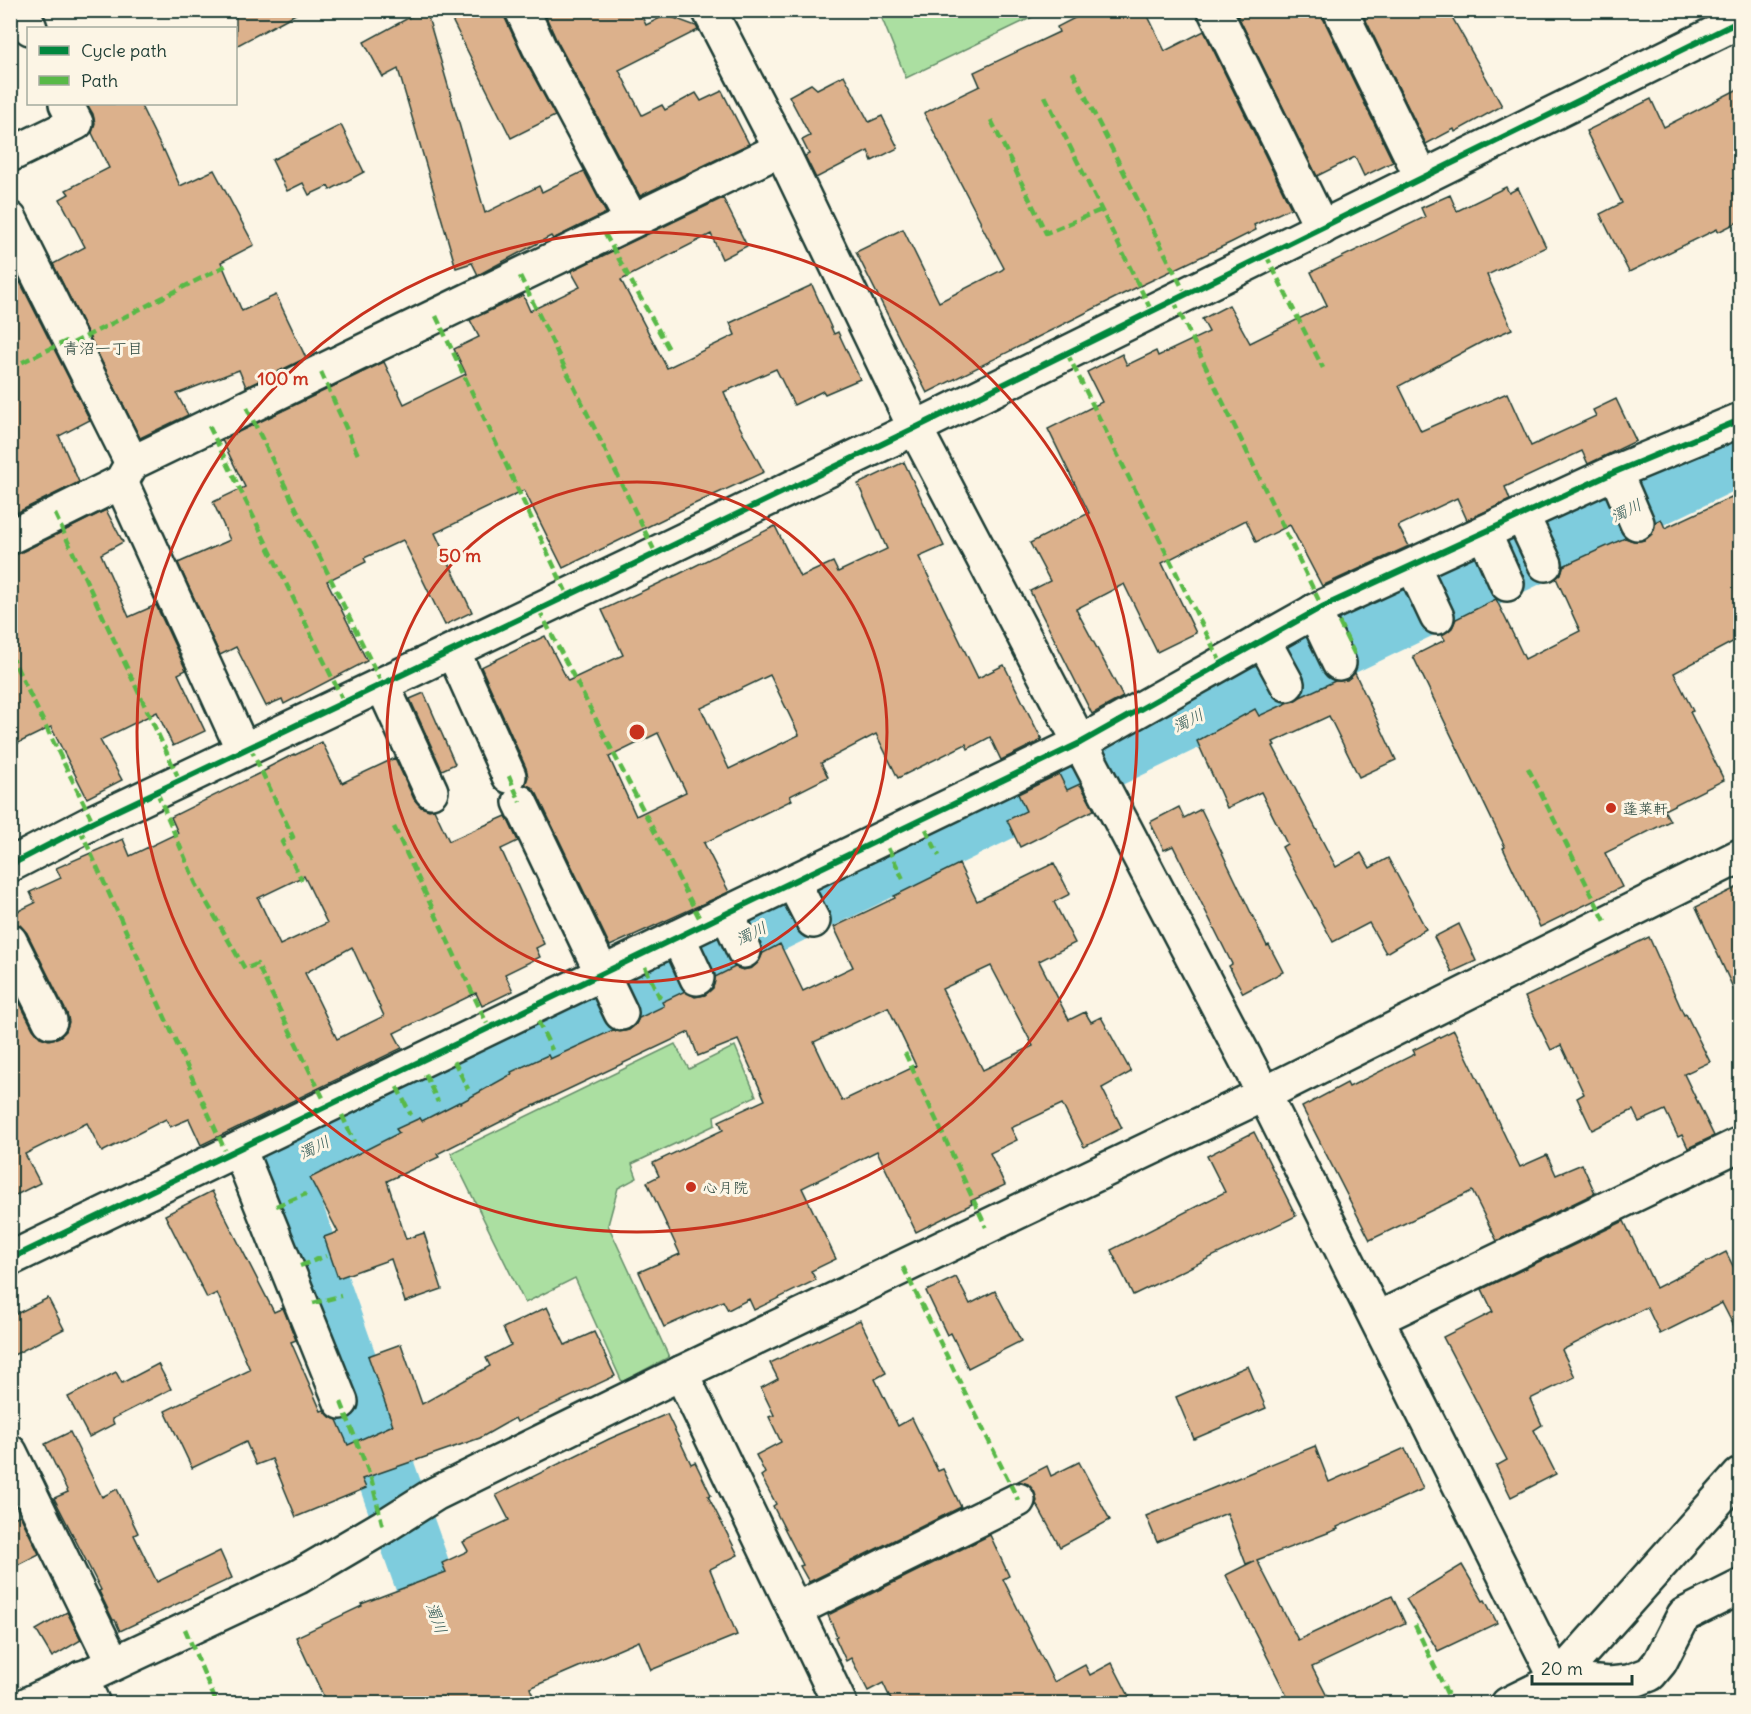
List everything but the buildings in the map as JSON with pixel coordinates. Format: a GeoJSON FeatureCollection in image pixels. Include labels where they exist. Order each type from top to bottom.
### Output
{"type":"FeatureCollection","features":[{"type":"Feature","properties":{"kind":"street"},"geometry":{"type":"LineString","coordinates":[[22,10],[30,27]]}},
{"type":"Feature","properties":{"kind":"street"},"geometry":{"type":"LineString","coordinates":[[522,10],[539,47],[632,221]]}},
{"type":"Feature","properties":{"kind":"street"},"geometry":{"type":"LineString","coordinates":[[709,10],[781,149],[915,428],[1264,1094],[1563,1692]]}},
{"type":"Feature","properties":{"kind":"street"},"geometry":{"type":"LineString","coordinates":[[1340,10],[1422,178]]}},
{"type":"Feature","properties":{"kind":"street"},"geometry":{"type":"LineString","coordinates":[[1215,11],[1322,228]]}},
{"type":"Feature","properties":{"kind":"street"},"geometry":{"type":"LineString","coordinates":[[10,865],[87,825],[915,428],[1740,21]]}},
{"type":"Feature","properties":{"kind":"street"},"geometry":{"type":"LineString","coordinates":[[10,154],[76,123],[67,105]]}},
{"type":"Feature","properties":{"kind":"street"},"geometry":{"type":"LineString","coordinates":[[10,537],[127,472],[781,149]]}},
{"type":"Feature","properties":{"kind":"street"},"geometry":{"type":"LineString","coordinates":[[10,219],[127,472],[243,750]]}},
{"type":"Feature","properties":{"kind":"street"},"geometry":{"type":"LineString","coordinates":[[10,1259],[239,1149],[339,1108],[535,1014],[610,991],[643,961],[681,943],[735,930],[795,887],[924,825],[1326,617],[1738,426]]}},
{"type":"Feature","properties":{"kind":"street"},"geometry":{"type":"LineString","coordinates":[[1619,482],[1637,522]]}},
{"type":"Feature","properties":{"kind":"street"},"geometry":{"type":"LineString","coordinates":[[1526,523],[1545,564]]}},
{"type":"Feature","properties":{"kind":"street"},"geometry":{"type":"LineString","coordinates":[[1488,542],[1507,584]]}},
{"type":"Feature","properties":{"kind":"street"},"geometry":{"type":"LineString","coordinates":[[1417,575],[1437,617]]}},
{"type":"Feature","properties":{"kind":"street"},"geometry":{"type":"LineString","coordinates":[[1326,617],[1339,663]]}},
{"type":"Feature","properties":{"kind":"street"},"geometry":{"type":"LineString","coordinates":[[1267,648],[1287,684]]}},
{"type":"Feature","properties":{"kind":"street"},"geometry":{"type":"LineString","coordinates":[[453,651],[610,991]]}},
{"type":"Feature","properties":{"kind":"street"},"geometry":{"type":"LineString","coordinates":[[382,684],[431,791]]}},
{"type":"Feature","properties":{"kind":"street"},"geometry":{"type":"LineString","coordinates":[[28,1704],[87,1690],[113,1663],[298,1577],[435,1494],[681,1373],[1264,1094],[1740,856]]}},
{"type":"Feature","properties":{"kind":"street"},"geometry":{"type":"LineString","coordinates":[[795,887],[813,921]]}},
{"type":"Feature","properties":{"kind":"street"},"geometry":{"type":"LineString","coordinates":[[10,941],[50,1021]]}},
{"type":"Feature","properties":{"kind":"street"},"geometry":{"type":"LineString","coordinates":[[681,943],[696,978]]}},
{"type":"Feature","properties":{"kind":"street"},"geometry":{"type":"LineString","coordinates":[[1377,1319],[1740,1144]]}},
{"type":"Feature","properties":{"kind":"street"},"geometry":{"type":"LineString","coordinates":[[239,1149],[270,1208],[308,1305],[341,1402]]}},
{"type":"Feature","properties":{"kind":"street"},"geometry":{"type":"LineString","coordinates":[[681,1373],[840,1704]]}},
{"type":"Feature","properties":{"kind":"street"},"geometry":{"type":"LineString","coordinates":[[10,1452],[113,1663]]}},
{"type":"Feature","properties":{"kind":"street"},"geometry":{"type":"LineString","coordinates":[[1563,1692],[1740,1474]]}},
{"type":"Feature","properties":{"kind":"street"},"geometry":{"type":"LineString","coordinates":[[795,1610],[1018,1500]]}},
{"type":"Feature","properties":{"kind":"street"},"geometry":{"type":"LineString","coordinates":[[1508,1704],[1563,1692],[1629,1682],[1650,1674],[1660,1662],[1684,1616],[1740,1587]]}},
{"type":"Feature","properties":{"kind":"green space"},"geometry":{"type":"Polygon","coordinates":[[[879,11],[1045,11],[906,78],[879,11]]]}},
{"type":"Feature","properties":{"kind":"green space"},"geometry":{"type":"Polygon","coordinates":[[[675,1044],[689,1069],[735,1046],[756,1096],[714,1116],[715,1125],[632,1164],[637,1178],[618,1188],[608,1225],[669,1357],[622,1382],[575,1278],[525,1303],[451,1153],[675,1044]]]}},
{"type":"Feature","properties":{"kind":"waterway","name":"濁川"},"geometry":{"type":"LineString","coordinates":[[452,1659],[277,1165],[1092,766],[1740,455]]}},
{"type":"Feature","properties":{"kind":"marked path"},"geometry":{"type":"LineString","coordinates":[[1073,72],[1186,295]]}},
{"type":"Feature","properties":{"kind":"marked path"},"geometry":{"type":"LineString","coordinates":[[1045,96],[1152,312]]}},
{"type":"Feature","properties":{"kind":"marked path"},"geometry":{"type":"LineString","coordinates":[[991,120],[1046,233],[1101,210]]}},
{"type":"Feature","properties":{"kind":"marked path"},"geometry":{"type":"LineString","coordinates":[[605,234],[670,351]]}},
{"type":"Feature","properties":{"kind":"marked path"},"geometry":{"type":"LineString","coordinates":[[1266,255],[1323,368]]}},
{"type":"Feature","properties":{"kind":"marked path"},"geometry":{"type":"LineString","coordinates":[[73,343],[227,265]]}},
{"type":"Feature","properties":{"kind":"marked path"},"geometry":{"type":"LineString","coordinates":[[520,276],[656,554]]}},
{"type":"Feature","properties":{"kind":"marked path"},"geometry":{"type":"LineString","coordinates":[[1174,301],[1322,607]]}},
{"type":"Feature","properties":{"kind":"marked path"},"geometry":{"type":"LineString","coordinates":[[436,316],[568,596]]}},
{"type":"Feature","properties":{"kind":"marked path"},"geometry":{"type":"LineString","coordinates":[[10,368],[71,339]]}},
{"type":"Feature","properties":{"kind":"marked path"},"geometry":{"type":"LineString","coordinates":[[1067,353],[1221,663]]}},
{"type":"Feature","properties":{"kind":"marked path"},"geometry":{"type":"LineString","coordinates":[[321,372],[359,457]]}},
{"type":"Feature","properties":{"kind":"marked path"},"geometry":{"type":"LineString","coordinates":[[247,408],[382,684]]}},
{"type":"Feature","properties":{"kind":"marked path"},"geometry":{"type":"LineString","coordinates":[[209,426],[344,702]]}},
{"type":"Feature","properties":{"kind":"marked path"},"geometry":{"type":"LineString","coordinates":[[55,514],[180,781]]}},
{"type":"Feature","properties":{"kind":"marked path"},"geometry":{"type":"LineString","coordinates":[[539,610],[703,925]]}},
{"type":"Feature","properties":{"kind":"marked path"},"geometry":{"type":"LineString","coordinates":[[1339,622],[1355,655]]}},
{"type":"Feature","properties":{"kind":"marked path"},"geometry":{"type":"LineString","coordinates":[[10,654],[93,822]]}},
{"type":"Feature","properties":{"kind":"marked path"},"geometry":{"type":"LineString","coordinates":[[250,747],[293,837],[282,842],[302,880]]}},
{"type":"Feature","properties":{"kind":"marked path"},"geometry":{"type":"LineString","coordinates":[[1528,768],[1606,923]]}},
{"type":"Feature","properties":{"kind":"marked path"},"geometry":{"type":"LineString","coordinates":[[509,776],[520,802]]}},
{"type":"Feature","properties":{"kind":"marked path"},"geometry":{"type":"LineString","coordinates":[[157,792],[196,884],[245,969],[257,964],[327,1106]]}},
{"type":"Feature","properties":{"kind":"marked path"},"geometry":{"type":"LineString","coordinates":[[394,827],[489,1028]]}},
{"type":"Feature","properties":{"kind":"marked path"},"geometry":{"type":"LineString","coordinates":[[80,829],[227,1155]]}},
{"type":"Feature","properties":{"kind":"marked path"},"geometry":{"type":"LineString","coordinates":[[926,829],[939,856]]}},
{"type":"Feature","properties":{"kind":"marked path"},"geometry":{"type":"LineString","coordinates":[[888,848],[903,879]]}},
{"type":"Feature","properties":{"kind":"marked path"},"geometry":{"type":"LineString","coordinates":[[645,967],[660,998]]}},
{"type":"Feature","properties":{"kind":"marked path"},"geometry":{"type":"LineString","coordinates":[[538,1021],[552,1050]]}},
{"type":"Feature","properties":{"kind":"marked path"},"geometry":{"type":"LineString","coordinates":[[905,1053],[986,1227]]}},
{"type":"Feature","properties":{"kind":"marked path"},"geometry":{"type":"LineString","coordinates":[[454,1061],[468,1089]]}},
{"type":"Feature","properties":{"kind":"marked path"},"geometry":{"type":"LineString","coordinates":[[425,1074],[438,1102]]}},
{"type":"Feature","properties":{"kind":"marked path"},"geometry":{"type":"LineString","coordinates":[[397,1087],[411,1115]]}},
{"type":"Feature","properties":{"kind":"marked path"},"geometry":{"type":"LineString","coordinates":[[342,1115],[354,1142]]}},
{"type":"Feature","properties":{"kind":"marked path"},"geometry":{"type":"LineString","coordinates":[[276,1206],[306,1194]]}},
{"type":"Feature","properties":{"kind":"marked path"},"geometry":{"type":"LineString","coordinates":[[300,1266],[326,1256]]}},
{"type":"Feature","properties":{"kind":"marked path"},"geometry":{"type":"LineString","coordinates":[[903,1267],[1018,1500]]}},
{"type":"Feature","properties":{"kind":"marked path"},"geometry":{"type":"LineString","coordinates":[[313,1303],[341,1296]]}},
{"type":"Feature","properties":{"kind":"marked path"},"geometry":{"type":"LineString","coordinates":[[341,1402],[371,1478],[383,1527]]}},
{"type":"Feature","properties":{"kind":"marked path"},"geometry":{"type":"LineString","coordinates":[[1415,1625],[1452,1704]]}},
{"type":"Feature","properties":{"kind":"marked path"},"geometry":{"type":"LineString","coordinates":[[185,1629],[217,1704]]}},
{"type":"Feature","properties":{"kind":"cycle path"},"geometry":{"type":"LineString","coordinates":[[10,865],[93,822],[915,428],[1740,21]]}},
{"type":"Feature","properties":{"kind":"cycle path"},"geometry":{"type":"LineString","coordinates":[[10,1259],[1080,743],[1322,607],[1615,472],[1740,420]]}},
{"type":"Feature","properties":{"kind":"place","name":"蓬莱軒"},"geometry":{"type":"Point","coordinates":[1611,808]}},
{"type":"Feature","properties":{"kind":"place","name":"心月院"},"geometry":{"type":"Point","coordinates":[691,1187]}},
{"type":"Feature","properties":{"kind":"district","name":"青沼一丁目"},"geometry":{"type":"Point","coordinates":[103,348]}}]}
